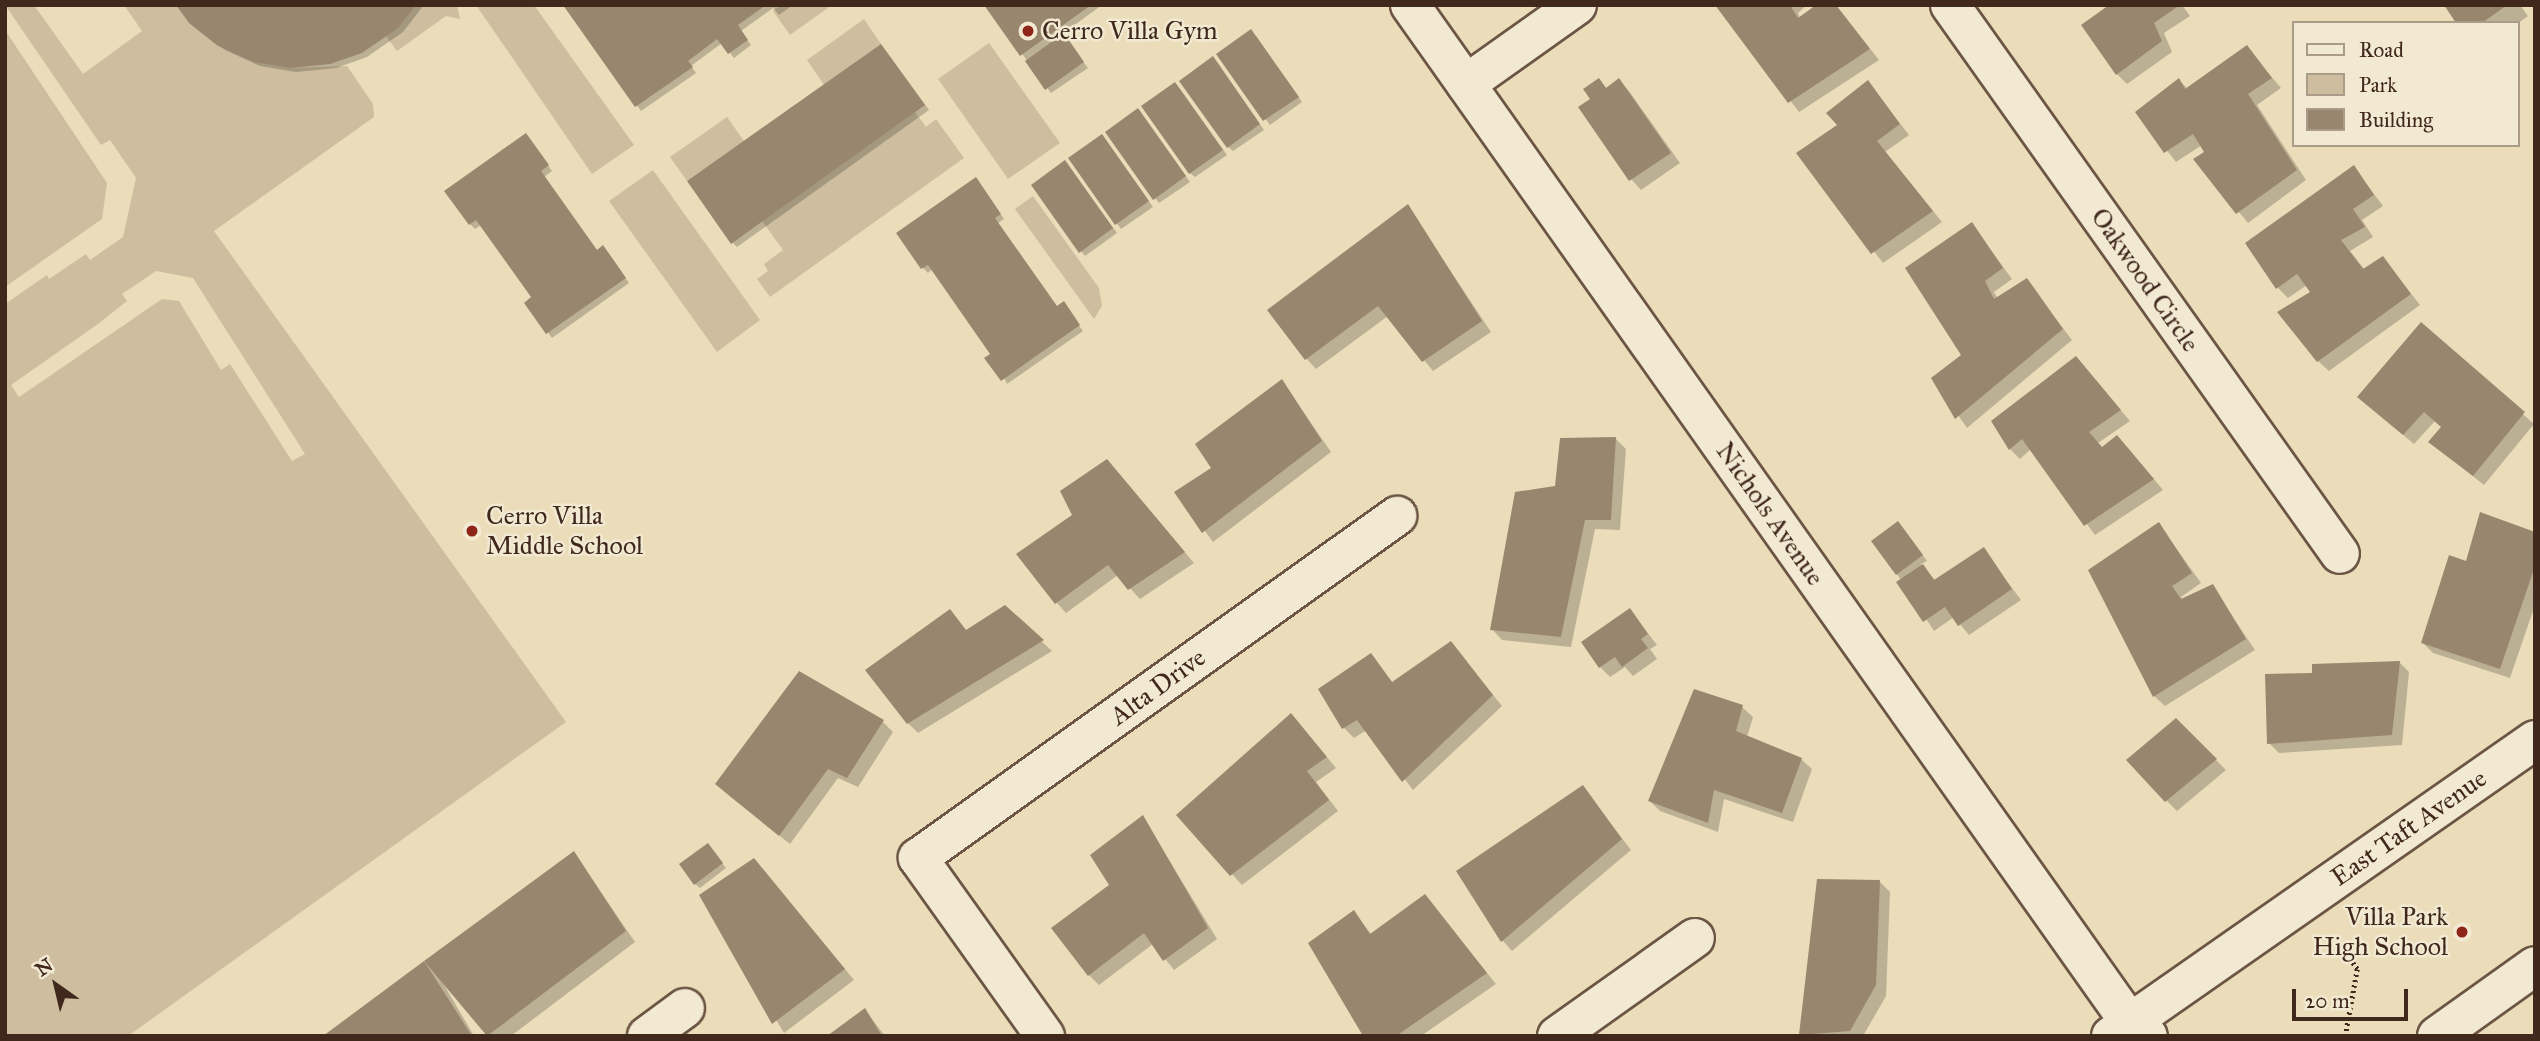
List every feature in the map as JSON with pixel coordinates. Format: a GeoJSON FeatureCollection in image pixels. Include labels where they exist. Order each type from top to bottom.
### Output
{"type":"FeatureCollection","features":[{"type":"Feature","properties":{"kind":"street","name":"Nichols Avenue"},"geometry":{"type":"LineString","coordinates":[[1410,5],[2130,1033]]}},
{"type":"Feature","properties":{"kind":"street"},"geometry":{"type":"LineString","coordinates":[[1466,84],[1577,5]]}},
{"type":"Feature","properties":{"kind":"street","name":"Oakwood Circle"},"geometry":{"type":"LineString","coordinates":[[1950,5],[2340,554]]}},
{"type":"Feature","properties":{"kind":"street","name":"Alta Drive"},"geometry":{"type":"LineString","coordinates":[[1045,1036],[918,858],[1397,516]]}},
{"type":"Feature","properties":{"kind":"street","name":"East Taft Avenue"},"geometry":{"type":"LineString","coordinates":[[2130,1033],[2530,753]]}},
{"type":"Feature","properties":{"kind":"street"},"geometry":{"type":"LineString","coordinates":[[1557,1036],[1695,938]]}},
{"type":"Feature","properties":{"kind":"street"},"geometry":{"type":"LineString","coordinates":[[2437,1036],[2535,966]]}},
{"type":"Feature","properties":{"kind":"street"},"geometry":{"type":"LineString","coordinates":[[647,1036],[685,1009]]}},
{"type":"Feature","properties":{"kind":"path"},"geometry":{"type":"LineString","coordinates":[[2346,953],[2357,969],[2346,1036]]}},
{"type":"Feature","properties":{"kind":"green space"},"geometry":{"type":"Polygon","coordinates":[[[5,5],[34,5],[83,74],[142,31],[124,5],[176,5],[218,46],[253,62],[290,68],[347,66],[373,104],[374,117],[214,231],[566,722],[128,1036],[5,1036],[5,304],[47,275],[49,279],[86,254],[90,260],[123,237],[136,178],[110,140],[101,145],[5,5]],[[156,271],[122,294],[127,301],[98,324],[11,385],[19,397],[162,299],[179,301],[221,370],[230,364],[292,461],[305,454],[193,278],[156,271]]]}},
{"type":"Feature","properties":{"kind":"green space"},"geometry":{"type":"Polygon","coordinates":[[[416,5],[457,5],[460,19],[446,16],[397,51],[386,36],[416,5]]]}},
{"type":"Feature","properties":{"kind":"green space"},"geometry":{"type":"Polygon","coordinates":[[[476,5],[534,5],[634,145],[592,174],[476,5]]]}},
{"type":"Feature","properties":{"kind":"green space"},"geometry":{"type":"Polygon","coordinates":[[[782,5],[832,5],[790,35],[773,11],[782,5]]]}},
{"type":"Feature","properties":{"kind":"green space"},"geometry":{"type":"Polygon","coordinates":[[[864,19],[881,44],[824,85],[807,60],[864,19]]]}},
{"type":"Feature","properties":{"kind":"green space"},"geometry":{"type":"Polygon","coordinates":[[[5,30],[107,183],[102,219],[5,287],[5,30]]]}},
{"type":"Feature","properties":{"kind":"green space"},"geometry":{"type":"Polygon","coordinates":[[[989,43],[1060,143],[1008,179],[938,79],[989,43]]]}},
{"type":"Feature","properties":{"kind":"green space"},"geometry":{"type":"Polygon","coordinates":[[[915,112],[926,127],[936,119],[964,158],[770,297],[757,279],[768,271],[764,264],[783,250],[762,221],[915,112]]]}},
{"type":"Feature","properties":{"kind":"green space"},"geometry":{"type":"Polygon","coordinates":[[[727,117],[744,141],[687,181],[670,157],[727,117]]]}},
{"type":"Feature","properties":{"kind":"green space"},"geometry":{"type":"Polygon","coordinates":[[[653,170],[760,320],[717,352],[609,201],[653,170]]]}},
{"type":"Feature","properties":{"kind":"green space"},"geometry":{"type":"Polygon","coordinates":[[[1033,196],[1099,288],[1102,306],[1094,319],[1015,209],[1033,196]]]}},
{"type":"Feature","properties":{"kind":"building"},"geometry":{"type":"Polygon","coordinates":[[[176,5],[416,5],[398,28],[362,53],[330,64],[290,68],[253,62],[218,46],[189,23],[176,5]]]}},
{"type":"Feature","properties":{"kind":"building"},"geometry":{"type":"Polygon","coordinates":[[[563,5],[766,5],[738,25],[748,40],[728,54],[717,39],[688,61],[693,67],[635,107],[563,5]]]}},
{"type":"Feature","properties":{"kind":"building","name":"Cerro Villa Gym"},"geometry":{"type":"Polygon","coordinates":[[[984,5],[1091,5],[1020,56],[984,5]]]}},
{"type":"Feature","properties":{"kind":"building"},"geometry":{"type":"Polygon","coordinates":[[[1715,5],[1790,5],[1798,18],[1816,5],[1836,5],[1870,49],[1788,103],[1715,5]]]}},
{"type":"Feature","properties":{"kind":"building"},"geometry":{"type":"Polygon","coordinates":[[[2109,5],[2180,5],[2154,23],[2162,41],[2116,75],[2081,25],[2109,5]]]}},
{"type":"Feature","properties":{"kind":"building"},"geometry":{"type":"Polygon","coordinates":[[[2444,5],[2507,5],[2485,21],[2455,21],[2444,5]]]}},
{"type":"Feature","properties":{"kind":"building"},"geometry":{"type":"Polygon","coordinates":[[[1251,29],[1299,97],[1263,121],[1216,54],[1251,29]]]}},
{"type":"Feature","properties":{"kind":"building"},"geometry":{"type":"Polygon","coordinates":[[[1064,33],[1084,62],[1045,90],[1025,61],[1064,33]]]}},
{"type":"Feature","properties":{"kind":"building"},"geometry":{"type":"Polygon","coordinates":[[[881,44],[925,105],[731,244],[687,181],[881,44]]]}},
{"type":"Feature","properties":{"kind":"building"},"geometry":{"type":"Polygon","coordinates":[[[2247,45],[2272,78],[2248,94],[2297,170],[2236,214],[2193,159],[2204,152],[2193,134],[2164,153],[2135,112],[2179,78],[2185,89],[2247,45]]]}},
{"type":"Feature","properties":{"kind":"building"},"geometry":{"type":"Polygon","coordinates":[[[1213,56],[1260,124],[1227,148],[1179,81],[1213,56]]]}},
{"type":"Feature","properties":{"kind":"building"},"geometry":{"type":"Polygon","coordinates":[[[1599,78],[1606,88],[1619,78],[1671,153],[1629,181],[1578,107],[1590,99],[1583,89],[1599,78]]]}},
{"type":"Feature","properties":{"kind":"building"},"geometry":{"type":"Polygon","coordinates":[[[1868,80],[1900,124],[1877,141],[1933,211],[1871,254],[1796,153],[1837,125],[1826,113],[1868,80]]]}},
{"type":"Feature","properties":{"kind":"building"},"geometry":{"type":"Polygon","coordinates":[[[1175,82],[1223,150],[1189,174],[1141,106],[1175,82]]]}},
{"type":"Feature","properties":{"kind":"building"},"geometry":{"type":"Polygon","coordinates":[[[1138,108],[1186,176],[1153,200],[1105,132],[1138,108]]]}},
{"type":"Feature","properties":{"kind":"building"},"geometry":{"type":"Polygon","coordinates":[[[526,133],[549,165],[541,171],[597,250],[603,245],[626,278],[546,334],[524,303],[531,297],[476,220],[469,225],[444,191],[526,133]]]}},
{"type":"Feature","properties":{"kind":"building"},"geometry":{"type":"Polygon","coordinates":[[[1102,134],[1149,201],[1115,225],[1068,158],[1102,134]]]}},
{"type":"Feature","properties":{"kind":"building"},"geometry":{"type":"Polygon","coordinates":[[[1065,160],[1113,228],[1079,253],[1031,185],[1065,160]]]}},
{"type":"Feature","properties":{"kind":"building"},"geometry":{"type":"Polygon","coordinates":[[[2354,165],[2374,195],[2353,209],[2365,227],[2341,240],[2363,269],[2383,256],[2411,294],[2317,362],[2277,312],[2310,292],[2297,274],[2276,289],[2245,243],[2354,165]]]}},
{"type":"Feature","properties":{"kind":"building"},"geometry":{"type":"Polygon","coordinates":[[[976,177],[1001,214],[995,218],[1057,306],[1064,301],[1080,325],[1001,381],[984,358],[990,354],[928,265],[921,269],[896,233],[976,177]]]}},
{"type":"Feature","properties":{"kind":"building"},"geometry":{"type":"Polygon","coordinates":[[[1408,204],[1482,321],[1422,362],[1378,306],[1305,360],[1267,310],[1408,204]]]}},
{"type":"Feature","properties":{"kind":"building"},"geometry":{"type":"Polygon","coordinates":[[[1972,222],[2003,268],[1985,281],[1994,299],[2027,278],[2063,329],[1955,419],[1931,378],[1961,355],[1905,268],[1972,222]]]}},
{"type":"Feature","properties":{"kind":"building"},"geometry":{"type":"Polygon","coordinates":[[[2421,322],[2525,412],[2473,476],[2428,442],[2441,427],[2424,412],[2403,435],[2357,397],[2421,322]]]}},
{"type":"Feature","properties":{"kind":"building"},"geometry":{"type":"Polygon","coordinates":[[[2076,356],[2121,410],[2089,432],[2102,447],[2117,435],[2154,479],[2084,526],[2022,439],[2009,450],[1991,421],[2076,356]]]}},
{"type":"Feature","properties":{"kind":"building"},"geometry":{"type":"Polygon","coordinates":[[[1282,379],[1322,441],[1202,533],[1174,492],[1211,468],[1195,444],[1282,379]]]}},
{"type":"Feature","properties":{"kind":"building"},"geometry":{"type":"Polygon","coordinates":[[[1616,437],[1611,520],[1585,520],[1561,637],[1490,630],[1515,492],[1555,486],[1560,438],[1616,437]]]}},
{"type":"Feature","properties":{"kind":"building"},"geometry":{"type":"Polygon","coordinates":[[[1107,459],[1185,552],[1128,590],[1108,565],[1055,604],[1016,554],[1072,515],[1060,491],[1107,459]]]}},
{"type":"Feature","properties":{"kind":"building"},"geometry":{"type":"Polygon","coordinates":[[[2480,512],[2535,532],[2535,566],[2500,669],[2421,643],[2449,555],[2466,561],[2480,512]]]}},
{"type":"Feature","properties":{"kind":"building"},"geometry":{"type":"Polygon","coordinates":[[[1898,521],[1923,555],[1896,575],[1871,541],[1898,521]]]}},
{"type":"Feature","properties":{"kind":"building"},"geometry":{"type":"Polygon","coordinates":[[[2159,522],[2192,573],[2172,586],[2181,599],[2213,584],[2246,639],[2153,697],[2088,570],[2159,522]]]}},
{"type":"Feature","properties":{"kind":"building"},"geometry":{"type":"Polygon","coordinates":[[[1984,547],[2012,589],[1958,626],[1945,607],[1923,622],[1896,582],[1923,564],[1934,580],[1984,547]]]}},
{"type":"Feature","properties":{"kind":"building"},"geometry":{"type":"Polygon","coordinates":[[[1005,605],[1044,640],[907,724],[865,670],[950,609],[966,630],[1005,605]]]}},
{"type":"Feature","properties":{"kind":"building"},"geometry":{"type":"Polygon","coordinates":[[[1630,608],[1648,634],[1641,639],[1648,648],[1622,667],[1615,657],[1599,668],[1581,642],[1630,608]]]}},
{"type":"Feature","properties":{"kind":"building"},"geometry":{"type":"Polygon","coordinates":[[[1451,641],[1493,695],[1402,782],[1357,720],[1342,729],[1318,689],[1371,653],[1392,682],[1451,641]]]}},
{"type":"Feature","properties":{"kind":"building"},"geometry":{"type":"Polygon","coordinates":[[[2400,661],[2392,735],[2267,744],[2265,674],[2312,673],[2312,664],[2400,661]]]}},
{"type":"Feature","properties":{"kind":"building"},"geometry":{"type":"Polygon","coordinates":[[[799,671],[884,720],[847,778],[828,769],[779,836],[715,784],[799,671]]]}},
{"type":"Feature","properties":{"kind":"building"},"geometry":{"type":"Polygon","coordinates":[[[1694,689],[1743,705],[1736,731],[1802,758],[1782,813],[1714,790],[1708,823],[1648,801],[1694,689]]]}},
{"type":"Feature","properties":{"kind":"building"},"geometry":{"type":"Polygon","coordinates":[[[1291,713],[1327,757],[1307,771],[1329,800],[1230,876],[1176,815],[1291,713]]]}},
{"type":"Feature","properties":{"kind":"building"},"geometry":{"type":"Polygon","coordinates":[[[2176,718],[2217,759],[2165,802],[2126,760],[2176,718]]]}},
{"type":"Feature","properties":{"kind":"building"},"geometry":{"type":"Polygon","coordinates":[[[1583,785],[1622,839],[1501,942],[1456,871],[1583,785]]]}},
{"type":"Feature","properties":{"kind":"building"},"geometry":{"type":"Polygon","coordinates":[[[1143,815],[1208,928],[1163,961],[1144,933],[1088,976],[1051,928],[1109,885],[1090,855],[1143,815]]]}},
{"type":"Feature","properties":{"kind":"building"},"geometry":{"type":"Polygon","coordinates":[[[708,843],[723,863],[694,885],[679,864],[708,843]]]}},
{"type":"Feature","properties":{"kind":"building"},"geometry":{"type":"Polygon","coordinates":[[[574,851],[626,931],[487,1036],[424,961],[574,851]]]}},
{"type":"Feature","properties":{"kind":"building"},"geometry":{"type":"Polygon","coordinates":[[[754,858],[845,969],[772,1024],[699,895],[754,858]]]}},
{"type":"Feature","properties":{"kind":"building"},"geometry":{"type":"Polygon","coordinates":[[[1817,879],[1880,880],[1876,985],[1850,1031],[1799,1035],[1817,879]]]}},
{"type":"Feature","properties":{"kind":"building"},"geometry":{"type":"Polygon","coordinates":[[[1425,894],[1487,973],[1396,1036],[1363,1036],[1308,943],[1354,910],[1370,934],[1425,894]]]}},
{"type":"Feature","properties":{"kind":"building"},"geometry":{"type":"Polygon","coordinates":[[[424,961],[472,1036],[323,1036],[424,961]]]}},
{"type":"Feature","properties":{"kind":"building"},"geometry":{"type":"Polygon","coordinates":[[[865,1008],[882,1036],[827,1036],[865,1008]]]}},
{"type":"Feature","properties":{"kind":"place","name":"Cerro Villa Gym"},"geometry":{"type":"Point","coordinates":[1028,31]}},
{"type":"Feature","properties":{"kind":"place","name":"Cerro Villa Middle School"},"geometry":{"type":"Point","coordinates":[472,531]}},
{"type":"Feature","properties":{"kind":"place","name":"Villa Park High School"},"geometry":{"type":"Point","coordinates":[2462,932]}}]}
